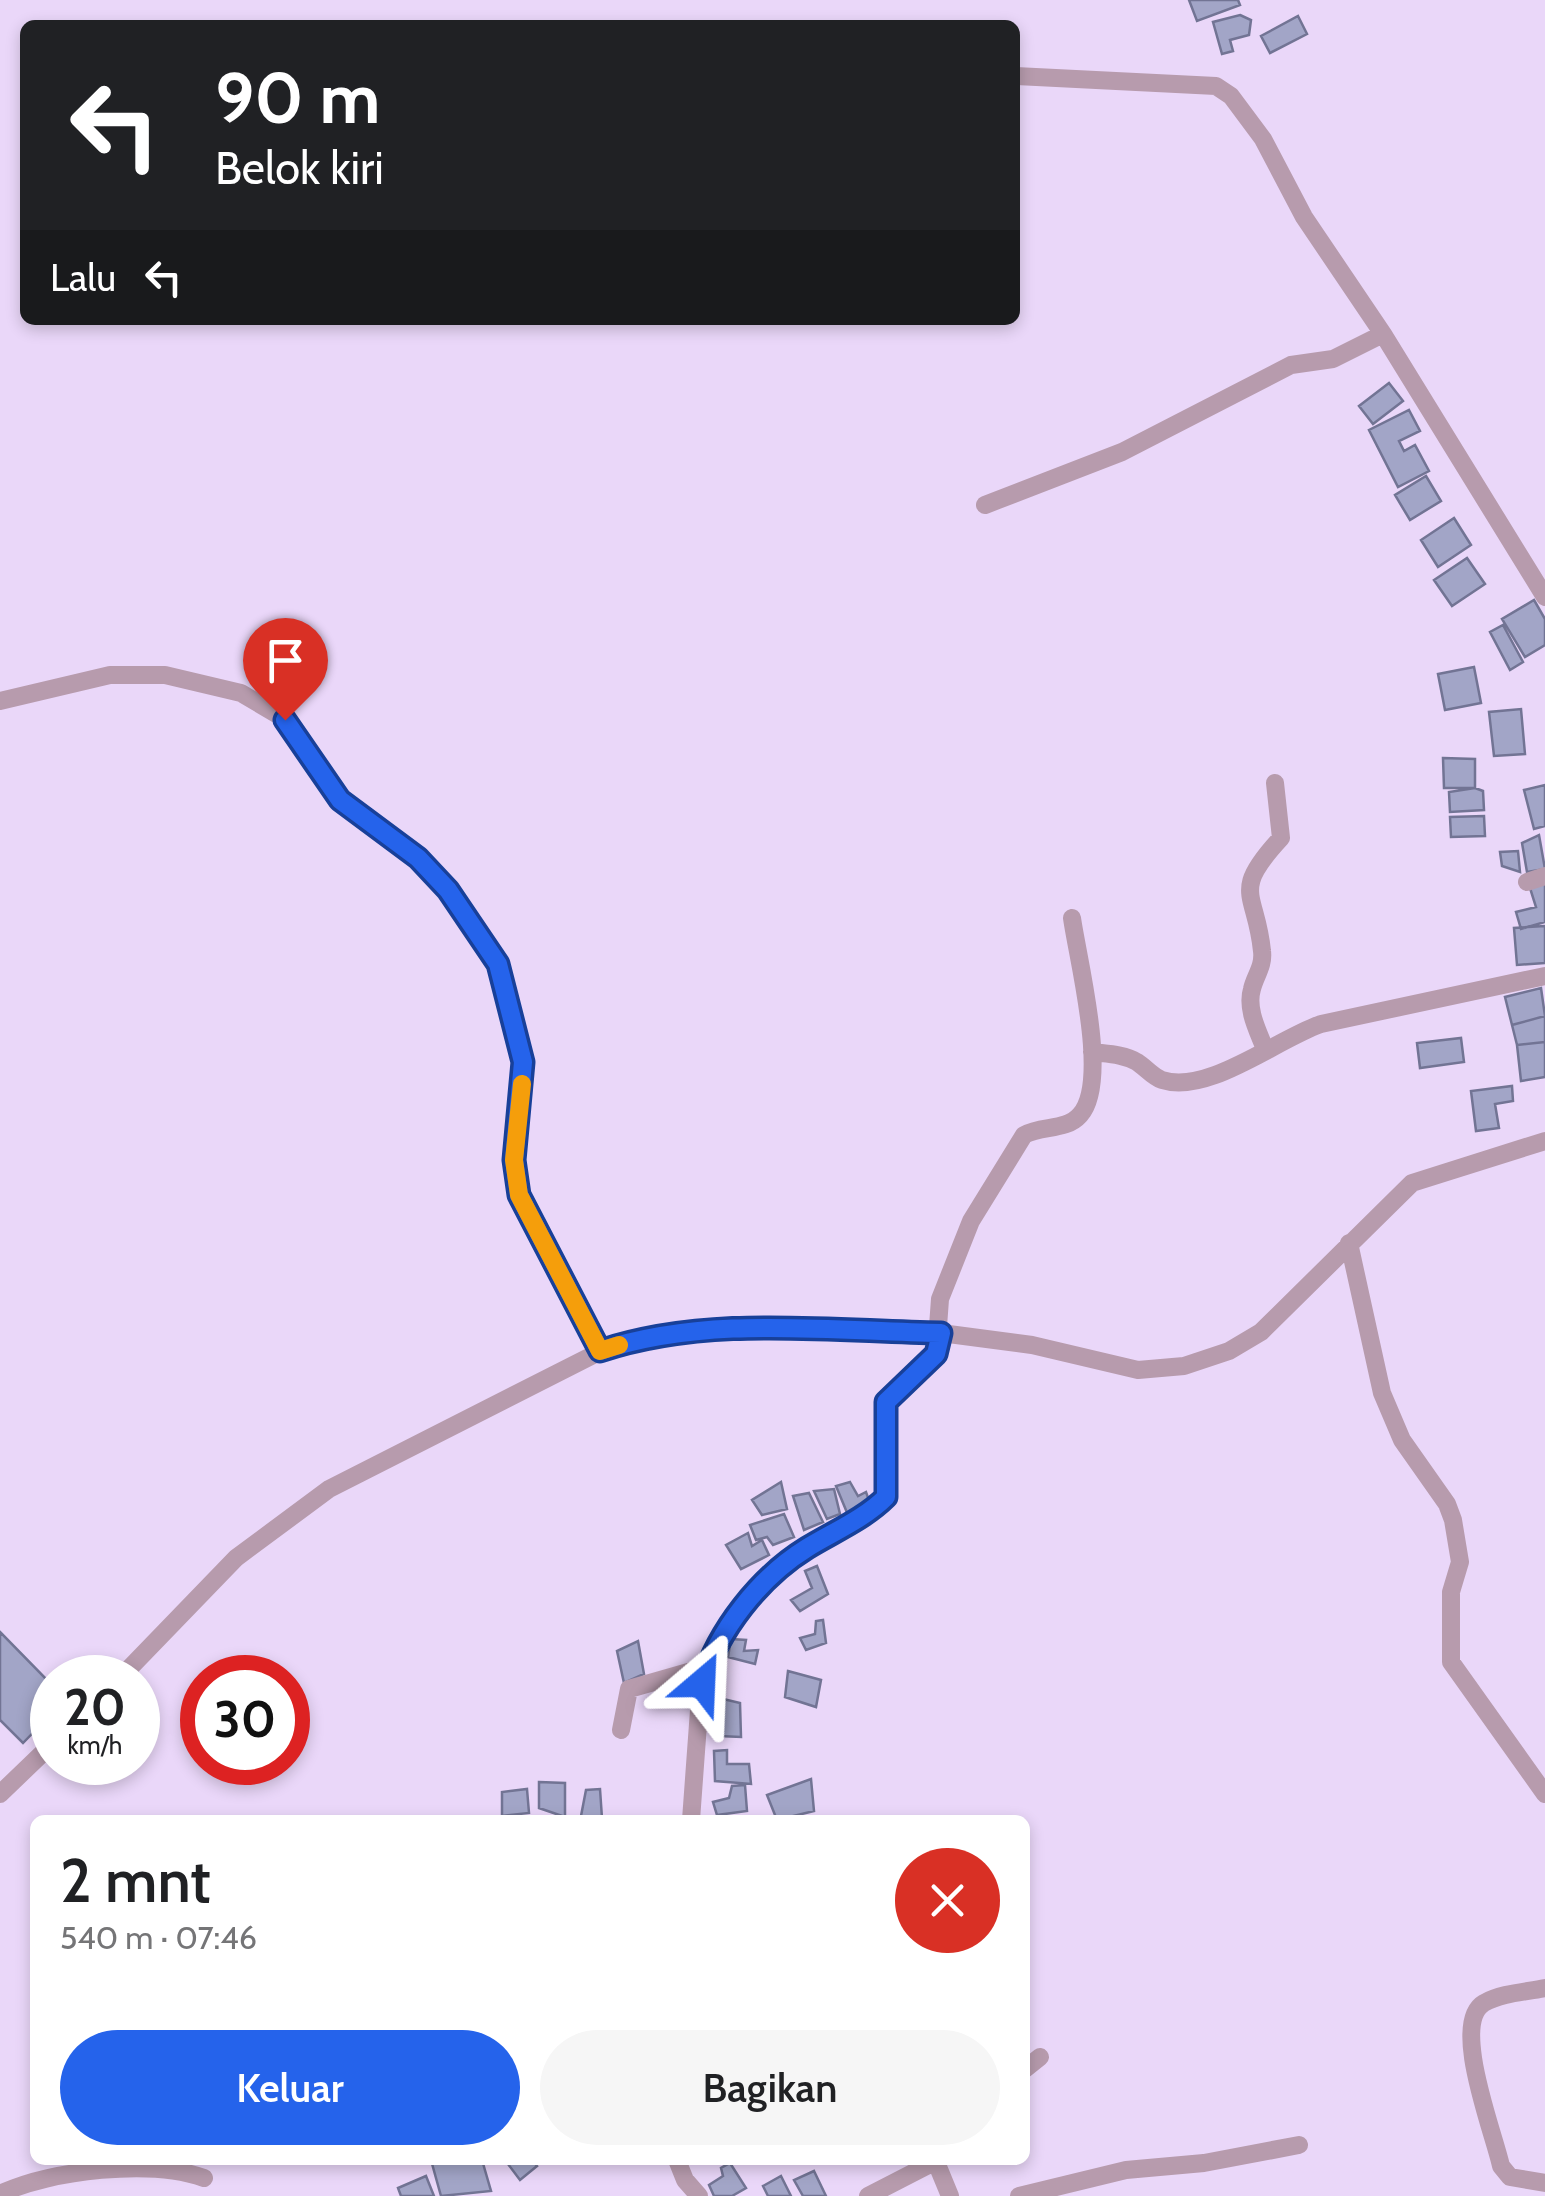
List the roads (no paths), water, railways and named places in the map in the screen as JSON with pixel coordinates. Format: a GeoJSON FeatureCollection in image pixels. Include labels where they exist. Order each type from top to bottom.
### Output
{"type":"FeatureCollection","features":[{"type":"Feature","properties":{"kind":"street"},"geometry":{"type":"LineString","coordinates":[[1020,76],[1216,86],[1232,96],[1264,139],[1304,217],[1383,334],[1544,595]]}},
{"type":"Feature","properties":{"kind":"street"},"geometry":{"type":"LineString","coordinates":[[985,505],[1122,452],[1291,365],[1332,360],[1383,334]]}},
{"type":"Feature","properties":{"kind":"street"},"geometry":{"type":"LineString","coordinates":[[0,702],[110,675],[165,674],[241,693],[285,720],[340,800],[434,874],[478,930],[504,979],[523,1062],[514,1160],[519,1195],[600,1351]]}},
{"type":"Feature","properties":{"kind":"street"},"geometry":{"type":"LineString","coordinates":[[1265,1049],[1252,1015],[1252,987],[1262,953],[1248,887],[1254,868],[1281,838],[1283,828],[1275,783]]}},
{"type":"Feature","properties":{"kind":"street"},"geometry":{"type":"LineString","coordinates":[[691,1815],[706,1667],[758,1586],[803,1550],[886,1497],[886,1402],[936,1354],[941,1333],[940,1299],[970,1221],[1024,1135],[1036,1128],[1065,1126],[1083,1113],[1094,1080],[1072,918]]}},
{"type":"Feature","properties":{"kind":"street"},"geometry":{"type":"LineString","coordinates":[[1092,1052],[1122,1056],[1162,1080],[1216,1075],[1321,1024],[1545,976]]}},
{"type":"Feature","properties":{"kind":"street"},"geometry":{"type":"LineString","coordinates":[[142,1655],[236,1558],[329,1489],[600,1351],[665,1335],[726,1329],[941,1333],[1032,1345],[1138,1370],[1184,1366],[1246,1343],[1280,1318],[1349,1243],[1418,1180],[1545,1141]]}},
{"type":"Feature","properties":{"kind":"street"},"geometry":{"type":"LineString","coordinates":[[1349,1243],[1386,1403],[1402,1440],[1447,1504],[1453,1520],[1460,1562],[1452,1592],[1451,1662],[1545,1794]]}},
{"type":"Feature","properties":{"kind":"street"},"geometry":{"type":"LineString","coordinates":[[621,1730],[629,1690],[706,1667]]}},
{"type":"Feature","properties":{"kind":"street"},"geometry":{"type":"LineString","coordinates":[[0,1794],[30,1765]]}},
{"type":"Feature","properties":{"kind":"street"},"geometry":{"type":"LineString","coordinates":[[1545,1988],[1485,2003],[1472,2017],[1470,2048],[1501,2166],[1510,2177],[1545,2183]]}},
{"type":"Feature","properties":{"kind":"street"},"geometry":{"type":"LineString","coordinates":[[1019,2196],[1126,2170],[1204,2163],[1299,2145]]}},
{"type":"Feature","properties":{"kind":"street"},"geometry":{"type":"LineString","coordinates":[[679,2165],[684,2180],[699,2196]]}},
{"type":"Feature","properties":{"kind":"street"},"geometry":{"type":"LineString","coordinates":[[868,2196],[929,2165]]}},
{"type":"Feature","properties":{"kind":"street"},"geometry":{"type":"LineString","coordinates":[[938,2165],[950,2196]]}},
{"type":"Feature","properties":{"kind":"street"},"geometry":{"type":"LineString","coordinates":[[0,2194],[83,2175],[152,2166],[204,2178]]}}]}
